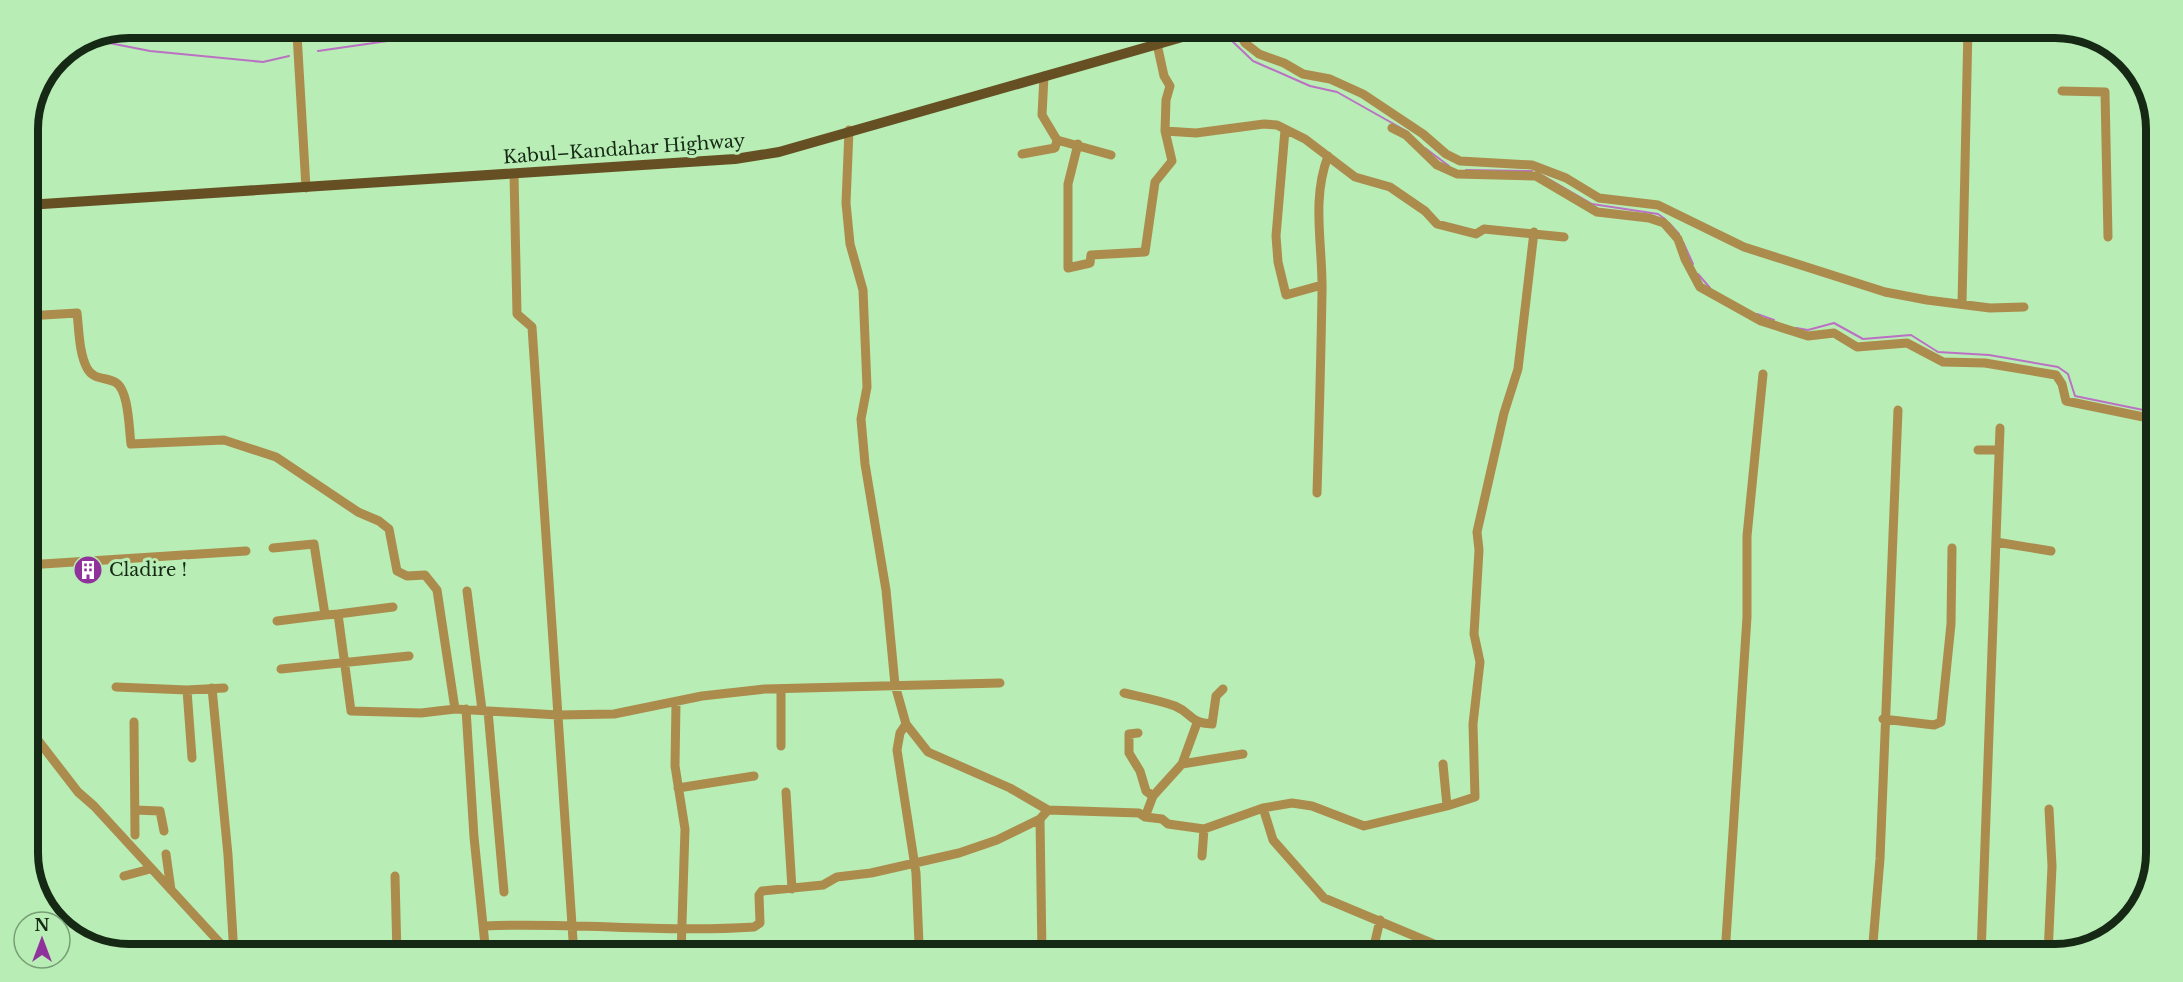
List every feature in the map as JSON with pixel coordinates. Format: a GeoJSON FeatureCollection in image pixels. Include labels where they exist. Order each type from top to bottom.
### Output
{"type":"FeatureCollection","features":[{"type":"Feature","properties":{"kind":"main road","name":"Kabul–Kandahar Highway"},"geometry":{"type":"LineString","coordinates":[[38,204],[735,159],[779,152],[849,130],[1178,38]]}},
{"type":"Feature","properties":{"kind":"street"},"geometry":{"type":"LineString","coordinates":[[297,38],[306,188]]}},
{"type":"Feature","properties":{"kind":"street"},"geometry":{"type":"LineString","coordinates":[[1242,38],[1259,54],[1284,63],[1303,74],[1330,79],[1364,94],[1456,159],[1537,171],[1566,178],[1599,198],[1658,205],[1734,242],[1885,292],[1962,304],[2024,307]]}},
{"type":"Feature","properties":{"kind":"street"},"geometry":{"type":"LineString","coordinates":[[1962,304],[1968,38]]}},
{"type":"Feature","properties":{"kind":"street"},"geometry":{"type":"LineString","coordinates":[[1078,144],[1068,184],[1068,268],[1090,262],[1091,255],[1145,252],[1155,182],[1172,161],[1165,131],[1166,100],[1170,86],[1164,76],[1157,44]]}},
{"type":"Feature","properties":{"kind":"street"},"geometry":{"type":"LineString","coordinates":[[1044,76],[1042,115],[1057,140],[1111,155]]}},
{"type":"Feature","properties":{"kind":"street"},"geometry":{"type":"LineString","coordinates":[[2062,91],[2105,92],[2108,237]]}},
{"type":"Feature","properties":{"kind":"street"},"geometry":{"type":"LineString","coordinates":[[1165,131],[1196,132],[1264,124],[1277,125],[1305,139],[1355,177],[1390,187],[1425,211],[1437,224],[1476,234],[1484,229],[1534,232],[1564,237]]}},
{"type":"Feature","properties":{"kind":"street"},"geometry":{"type":"LineString","coordinates":[[1392,128],[1406,135],[1437,165],[1455,174],[1537,171],[1597,212],[1649,218],[1664,223],[1678,239],[1685,259],[1700,287],[1761,321],[1808,336],[1834,333],[1857,347],[1907,343],[1943,362],[1985,363],[2056,375],[2062,384],[2066,401],[2145,417]]}},
{"type":"Feature","properties":{"kind":"street"},"geometry":{"type":"LineString","coordinates":[[849,130],[846,202],[850,244],[863,291],[867,387],[861,419],[886,590],[894,685],[906,724],[928,752],[1000,783],[1048,810],[1138,813],[1145,817],[1162,819],[1168,824],[1204,829],[1263,808],[1292,803],[1312,806],[1364,826],[1475,797],[1473,724],[1480,662],[1474,634],[1479,550],[1477,532],[1504,413],[1518,369],[1534,232]]}},
{"type":"Feature","properties":{"kind":"street"},"geometry":{"type":"LineString","coordinates":[[1285,130],[1284,167],[1278,194],[1278,262],[1286,295],[1322,285]]}},
{"type":"Feature","properties":{"kind":"street"},"geometry":{"type":"LineString","coordinates":[[1022,154],[1054,148],[1057,140]]}},
{"type":"Feature","properties":{"kind":"street"},"geometry":{"type":"LineString","coordinates":[[1317,493],[1322,285],[1317,212],[1320,177],[1328,156]]}},
{"type":"Feature","properties":{"kind":"street"},"geometry":{"type":"LineString","coordinates":[[1455,174],[1456,159]]}},
{"type":"Feature","properties":{"kind":"street"},"geometry":{"type":"LineString","coordinates":[[514,174],[517,314],[532,327],[572,944]]}},
{"type":"Feature","properties":{"kind":"street"},"geometry":{"type":"LineString","coordinates":[[38,315],[77,313],[87,370],[96,377],[115,382],[121,389],[126,405],[131,444],[207,439],[242,445],[276,457],[358,512],[379,520],[389,529],[397,571],[407,576],[425,575],[437,590],[455,709]]}},
{"type":"Feature","properties":{"kind":"street"},"geometry":{"type":"LineString","coordinates":[[1726,944],[1747,617],[1747,536],[1764,374]]}},
{"type":"Feature","properties":{"kind":"street"},"geometry":{"type":"LineString","coordinates":[[1873,944],[1880,859],[1883,719],[1898,410]]}},
{"type":"Feature","properties":{"kind":"street"},"geometry":{"type":"LineString","coordinates":[[1980,944],[2000,428]]}},
{"type":"Feature","properties":{"kind":"street"},"geometry":{"type":"LineString","coordinates":[[1978,450],[2000,450]]}},
{"type":"Feature","properties":{"kind":"street"},"geometry":{"type":"LineString","coordinates":[[1996,542],[2051,551]]}},
{"type":"Feature","properties":{"kind":"street"},"geometry":{"type":"LineString","coordinates":[[273,548],[314,544],[325,615]]}},
{"type":"Feature","properties":{"kind":"street"},"geometry":{"type":"LineString","coordinates":[[1883,719],[1934,725],[1941,722],[1951,624],[1952,548]]}},
{"type":"Feature","properties":{"kind":"street"},"geometry":{"type":"LineString","coordinates":[[38,564],[246,550]]}},
{"type":"Feature","properties":{"kind":"street"},"geometry":{"type":"LineString","coordinates":[[466,591],[485,710],[504,892]]}},
{"type":"Feature","properties":{"kind":"street"},"geometry":{"type":"LineString","coordinates":[[276,621],[393,607]]}},
{"type":"Feature","properties":{"kind":"street"},"geometry":{"type":"LineString","coordinates":[[338,614],[351,711],[421,713],[466,709],[558,715],[614,714],[702,696],[781,689],[1000,683]]}},
{"type":"Feature","properties":{"kind":"street"},"geometry":{"type":"LineString","coordinates":[[281,669],[410,656]]}},
{"type":"Feature","properties":{"kind":"street"},"geometry":{"type":"LineString","coordinates":[[116,687],[187,690],[224,688]]}},
{"type":"Feature","properties":{"kind":"street"},"geometry":{"type":"LineString","coordinates":[[212,688],[228,855],[232,944]]}},
{"type":"Feature","properties":{"kind":"street"},"geometry":{"type":"LineString","coordinates":[[1124,693],[1178,708],[1197,723],[1212,724],[1216,696],[1223,688]]}},
{"type":"Feature","properties":{"kind":"street"},"geometry":{"type":"LineString","coordinates":[[781,689],[781,746]]}},
{"type":"Feature","properties":{"kind":"street"},"geometry":{"type":"LineString","coordinates":[[187,690],[192,758]]}},
{"type":"Feature","properties":{"kind":"street"},"geometry":{"type":"LineString","coordinates":[[676,702],[675,766],[686,829],[682,944]]}},
{"type":"Feature","properties":{"kind":"street"},"geometry":{"type":"LineString","coordinates":[[466,709],[474,837],[486,944]]}},
{"type":"Feature","properties":{"kind":"street"},"geometry":{"type":"LineString","coordinates":[[134,722],[135,835]]}},
{"type":"Feature","properties":{"kind":"street"},"geometry":{"type":"LineString","coordinates":[[1145,817],[1153,796],[1182,764],[1197,723]]}},
{"type":"Feature","properties":{"kind":"street"},"geometry":{"type":"LineString","coordinates":[[906,724],[900,733],[897,750],[917,885],[919,944]]}},
{"type":"Feature","properties":{"kind":"street"},"geometry":{"type":"LineString","coordinates":[[1138,733],[1129,734],[1129,753],[1140,771],[1146,791],[1153,796]]}},
{"type":"Feature","properties":{"kind":"street"},"geometry":{"type":"LineString","coordinates":[[38,740],[78,792],[94,806],[222,944]]}},
{"type":"Feature","properties":{"kind":"street"},"geometry":{"type":"LineString","coordinates":[[1182,764],[1243,754]]}},
{"type":"Feature","properties":{"kind":"street"},"geometry":{"type":"LineString","coordinates":[[1443,764],[1447,806]]}},
{"type":"Feature","properties":{"kind":"street"},"geometry":{"type":"LineString","coordinates":[[678,788],[753,776]]}},
{"type":"Feature","properties":{"kind":"street"},"geometry":{"type":"LineString","coordinates":[[786,792],[792,889]]}},
{"type":"Feature","properties":{"kind":"street"},"geometry":{"type":"LineString","coordinates":[[1263,808],[1273,840],[1324,898],[1435,944]]}},
{"type":"Feature","properties":{"kind":"street"},"geometry":{"type":"LineString","coordinates":[[2048,944],[2052,866],[2049,809]]}},
{"type":"Feature","properties":{"kind":"street"},"geometry":{"type":"LineString","coordinates":[[135,810],[160,811],[164,831]]}},
{"type":"Feature","properties":{"kind":"street"},"geometry":{"type":"LineString","coordinates":[[485,926],[571,924],[684,931],[758,926],[760,892],[823,885],[837,877],[871,873],[959,853],[997,840],[1040,819],[1048,810]]}},
{"type":"Feature","properties":{"kind":"street"},"geometry":{"type":"LineString","coordinates":[[1040,819],[1042,944]]}},
{"type":"Feature","properties":{"kind":"street"},"geometry":{"type":"LineString","coordinates":[[1202,856],[1204,829]]}},
{"type":"Feature","properties":{"kind":"street"},"geometry":{"type":"LineString","coordinates":[[166,854],[171,890]]}},
{"type":"Feature","properties":{"kind":"street"},"geometry":{"type":"LineString","coordinates":[[124,876],[150,869]]}},
{"type":"Feature","properties":{"kind":"street"},"geometry":{"type":"LineString","coordinates":[[395,876],[397,944]]}},
{"type":"Feature","properties":{"kind":"street"},"geometry":{"type":"LineString","coordinates":[[1375,944],[1380,920]]}},
{"type":"Feature","properties":{"kind":"waterway"},"geometry":{"type":"LineString","coordinates":[[318,51],[408,38]]}},
{"type":"Feature","properties":{"kind":"waterway"},"geometry":{"type":"LineString","coordinates":[[1229,38],[1253,61],[1310,86],[1337,92],[1408,132]]}},
{"type":"Feature","properties":{"kind":"waterway"},"geometry":{"type":"LineString","coordinates":[[102,42],[150,51],[263,62],[289,56]]}},
{"type":"Feature","properties":{"kind":"waterway"},"geometry":{"type":"LineString","coordinates":[[1425,148],[1449,166]]}},
{"type":"Feature","properties":{"kind":"waterway"},"geometry":{"type":"LineString","coordinates":[[1466,170],[1532,171]]}},
{"type":"Feature","properties":{"kind":"waterway"},"geometry":{"type":"LineString","coordinates":[[1540,174],[1592,204],[1658,214],[1665,219]]}},
{"type":"Feature","properties":{"kind":"waterway"},"geometry":{"type":"LineString","coordinates":[[1669,223],[1679,234]]}},
{"type":"Feature","properties":{"kind":"waterway"},"geometry":{"type":"LineString","coordinates":[[1683,242],[1693,264]]}},
{"type":"Feature","properties":{"kind":"waterway"},"geometry":{"type":"LineString","coordinates":[[1698,274],[1710,288]]}},
{"type":"Feature","properties":{"kind":"waterway"},"geometry":{"type":"LineString","coordinates":[[1757,314],[1774,320]]}},
{"type":"Feature","properties":{"kind":"waterway"},"geometry":{"type":"LineString","coordinates":[[1796,328],[1808,330],[1834,323],[1863,339],[1911,335],[1938,352],[1989,355],[2058,367],[2068,374],[2075,396],[2145,410]]}},
{"type":"Feature","properties":{"kind":"place","name":"Cladire !"},"geometry":{"type":"Point","coordinates":[88,570]}}]}
